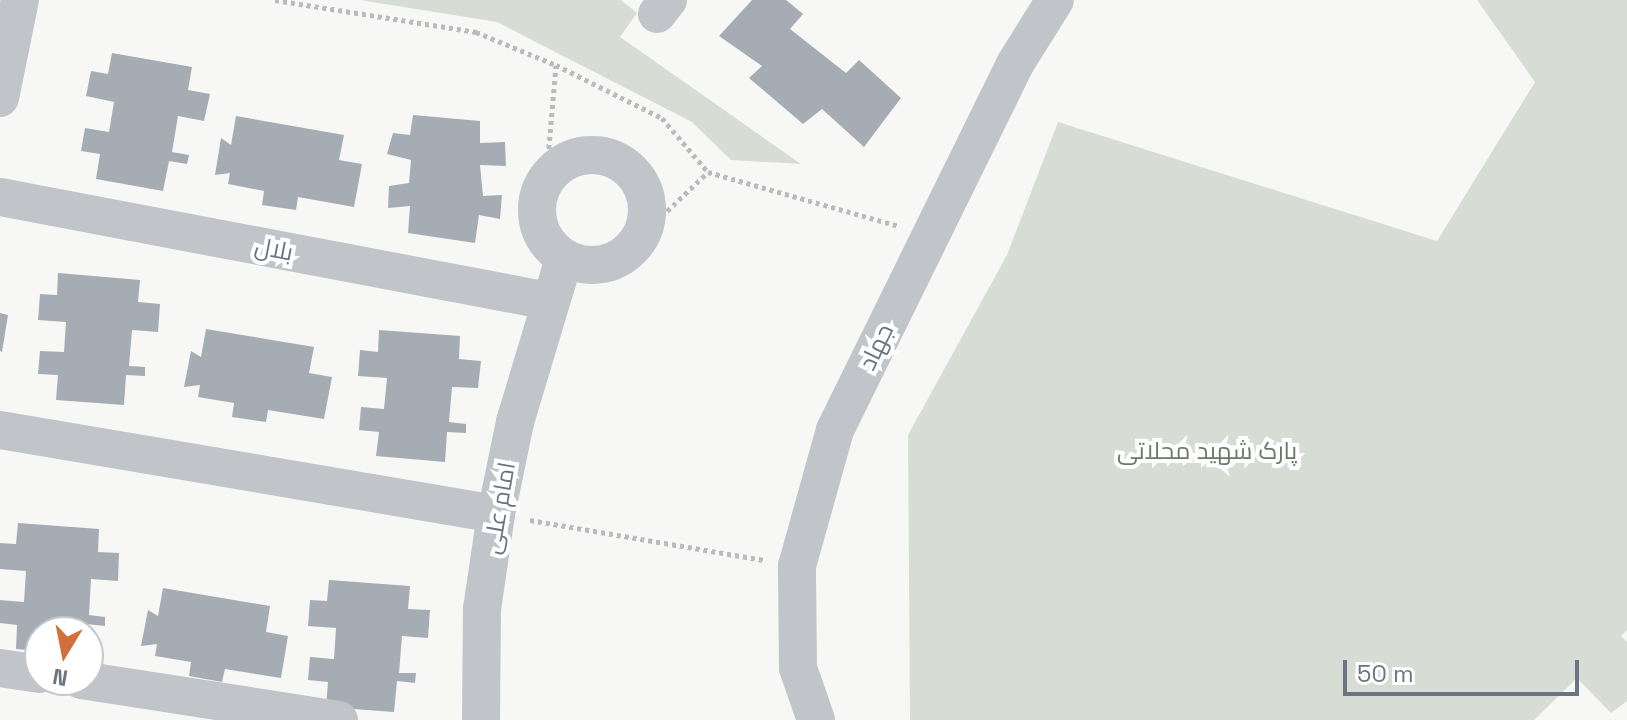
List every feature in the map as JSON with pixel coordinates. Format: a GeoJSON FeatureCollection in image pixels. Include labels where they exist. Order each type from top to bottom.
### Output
{"type":"FeatureCollection","features":[{"type":"Feature","properties":{"kind":"street"},"geometry":{"type":"LineString","coordinates":[[0,98],[20,0]]}},
{"type":"Feature","properties":{"kind":"street","name":"جهاد"},"geometry":{"type":"LineString","coordinates":[[816,720],[798,668],[797,566],[835,430],[1015,64],[1055,0]]}},
{"type":"Feature","properties":{"kind":"street"},"geometry":{"type":"LineString","coordinates":[[592,155],[618,162],[639,180],[646,197],[644,233],[618,260],[601,266],[564,259],[541,232],[536,214],[546,180],[574,158],[592,155]]}},
{"type":"Feature","properties":{"kind":"street","name":"بلال"},"geometry":{"type":"LineString","coordinates":[[0,197],[549,301]]}},
{"type":"Feature","properties":{"kind":"street","name":"امام علی"},"geometry":{"type":"LineString","coordinates":[[481,720],[482,609],[496,514],[549,301],[564,259]]}},
{"type":"Feature","properties":{"kind":"street"},"geometry":{"type":"LineString","coordinates":[[0,430],[496,514]]}},
{"type":"Feature","properties":{"kind":"street"},"geometry":{"type":"LineString","coordinates":[[0,668],[24,672]]}},
{"type":"Feature","properties":{"kind":"street"},"geometry":{"type":"LineString","coordinates":[[104,684],[339,720]]}},
{"type":"Feature","properties":{"kind":"path"},"geometry":{"type":"LineString","coordinates":[[275,0],[476,32],[556,65],[662,118],[708,172],[931,235]]}},
{"type":"Feature","properties":{"kind":"path"},"geometry":{"type":"LineString","coordinates":[[546,180],[556,65]]}},
{"type":"Feature","properties":{"kind":"path"},"geometry":{"type":"LineString","coordinates":[[644,233],[708,172]]}},
{"type":"Feature","properties":{"kind":"path"},"geometry":{"type":"LineString","coordinates":[[496,514],[797,566]]}},
{"type":"Feature","properties":{"kind":"green space"},"geometry":{"type":"Polygon","coordinates":[[[360,0],[621,0],[637,13],[620,37],[801,164],[731,160],[692,122],[497,22],[360,0]]]}},
{"type":"Feature","properties":{"kind":"green space","name":"پارک شهید محلاتی"},"geometry":{"type":"Polygon","coordinates":[[[1477,0],[1627,0],[1627,630],[1621,636],[1627,642],[1627,701],[1611,713],[1577,678],[1534,720],[910,720],[908,435],[1007,255],[1058,122],[1437,241],[1535,82],[1477,0]]]}},
{"type":"Feature","properties":{"kind":"building"},"geometry":{"type":"Polygon","coordinates":[[[752,0],[786,0],[803,14],[790,29],[846,73],[859,60],[901,98],[864,147],[822,109],[803,124],[749,78],[762,66],[719,36],[752,0]]]}},
{"type":"Feature","properties":{"kind":"building"},"geometry":{"type":"Polygon","coordinates":[[[112,53],[192,67],[188,90],[210,94],[204,121],[178,116],[172,152],[189,155],[187,164],[169,161],[163,191],[96,179],[100,154],[81,151],[85,128],[109,132],[114,102],[86,96],[91,71],[108,74],[112,53]]]}},
{"type":"Feature","properties":{"kind":"building"},"geometry":{"type":"Polygon","coordinates":[[[413,115],[480,121],[480,143],[505,142],[506,166],[480,165],[483,196],[502,195],[500,219],[479,215],[475,243],[408,233],[410,206],[388,208],[389,186],[409,183],[411,160],[387,154],[393,133],[410,135],[413,115]]]}},
{"type":"Feature","properties":{"kind":"building"},"geometry":{"type":"Polygon","coordinates":[[[236,116],[344,135],[339,160],[362,164],[354,207],[298,197],[296,210],[262,205],[264,191],[228,184],[230,173],[215,175],[221,138],[231,145],[236,116]]]}},
{"type":"Feature","properties":{"kind":"building"},"geometry":{"type":"Polygon","coordinates":[[[58,273],[140,280],[138,302],[160,304],[158,332],[132,330],[129,366],[145,367],[145,376],[126,375],[124,405],[56,400],[58,375],[38,374],[40,351],[64,352],[66,322],[38,320],[40,294],[57,295],[58,273]]]}},
{"type":"Feature","properties":{"kind":"building"},"geometry":{"type":"Polygon","coordinates":[[[0,313],[8,315],[2,352],[0,351],[0,313]]]}},
{"type":"Feature","properties":{"kind":"building"},"geometry":{"type":"Polygon","coordinates":[[[206,329],[314,347],[309,373],[332,377],[324,419],[268,410],[266,422],[232,417],[234,403],[198,397],[200,385],[184,387],[191,351],[201,357],[206,329]]]}},
{"type":"Feature","properties":{"kind":"building"},"geometry":{"type":"Polygon","coordinates":[[[379,330],[460,336],[459,359],[481,361],[478,388],[452,387],[449,422],[466,424],[466,433],[447,432],[445,462],[376,456],[379,432],[359,430],[361,407],[384,409],[387,378],[358,376],[360,350],[378,352],[379,330]]]}},
{"type":"Feature","properties":{"kind":"building"},"geometry":{"type":"Polygon","coordinates":[[[18,523],[99,529],[98,552],[119,553],[118,581],[91,579],[89,615],[97,616],[24,616],[24,650],[16,649],[17,625],[0,623],[0,600],[24,602],[26,571],[0,569],[0,543],[16,544],[18,523]]]}},
{"type":"Feature","properties":{"kind":"building"},"geometry":{"type":"Polygon","coordinates":[[[329,580],[410,586],[408,609],[430,610],[428,638],[402,636],[399,673],[416,673],[415,683],[397,681],[394,712],[326,707],[328,682],[308,680],[310,657],[334,659],[336,628],[308,626],[310,600],[327,601],[329,580]]]}},
{"type":"Feature","properties":{"kind":"building"},"geometry":{"type":"Polygon","coordinates":[[[163,588],[270,606],[266,632],[288,636],[281,678],[225,669],[222,682],[189,676],[191,662],[155,656],[157,644],[141,646],[148,610],[158,616],[163,588]]]}}]}
